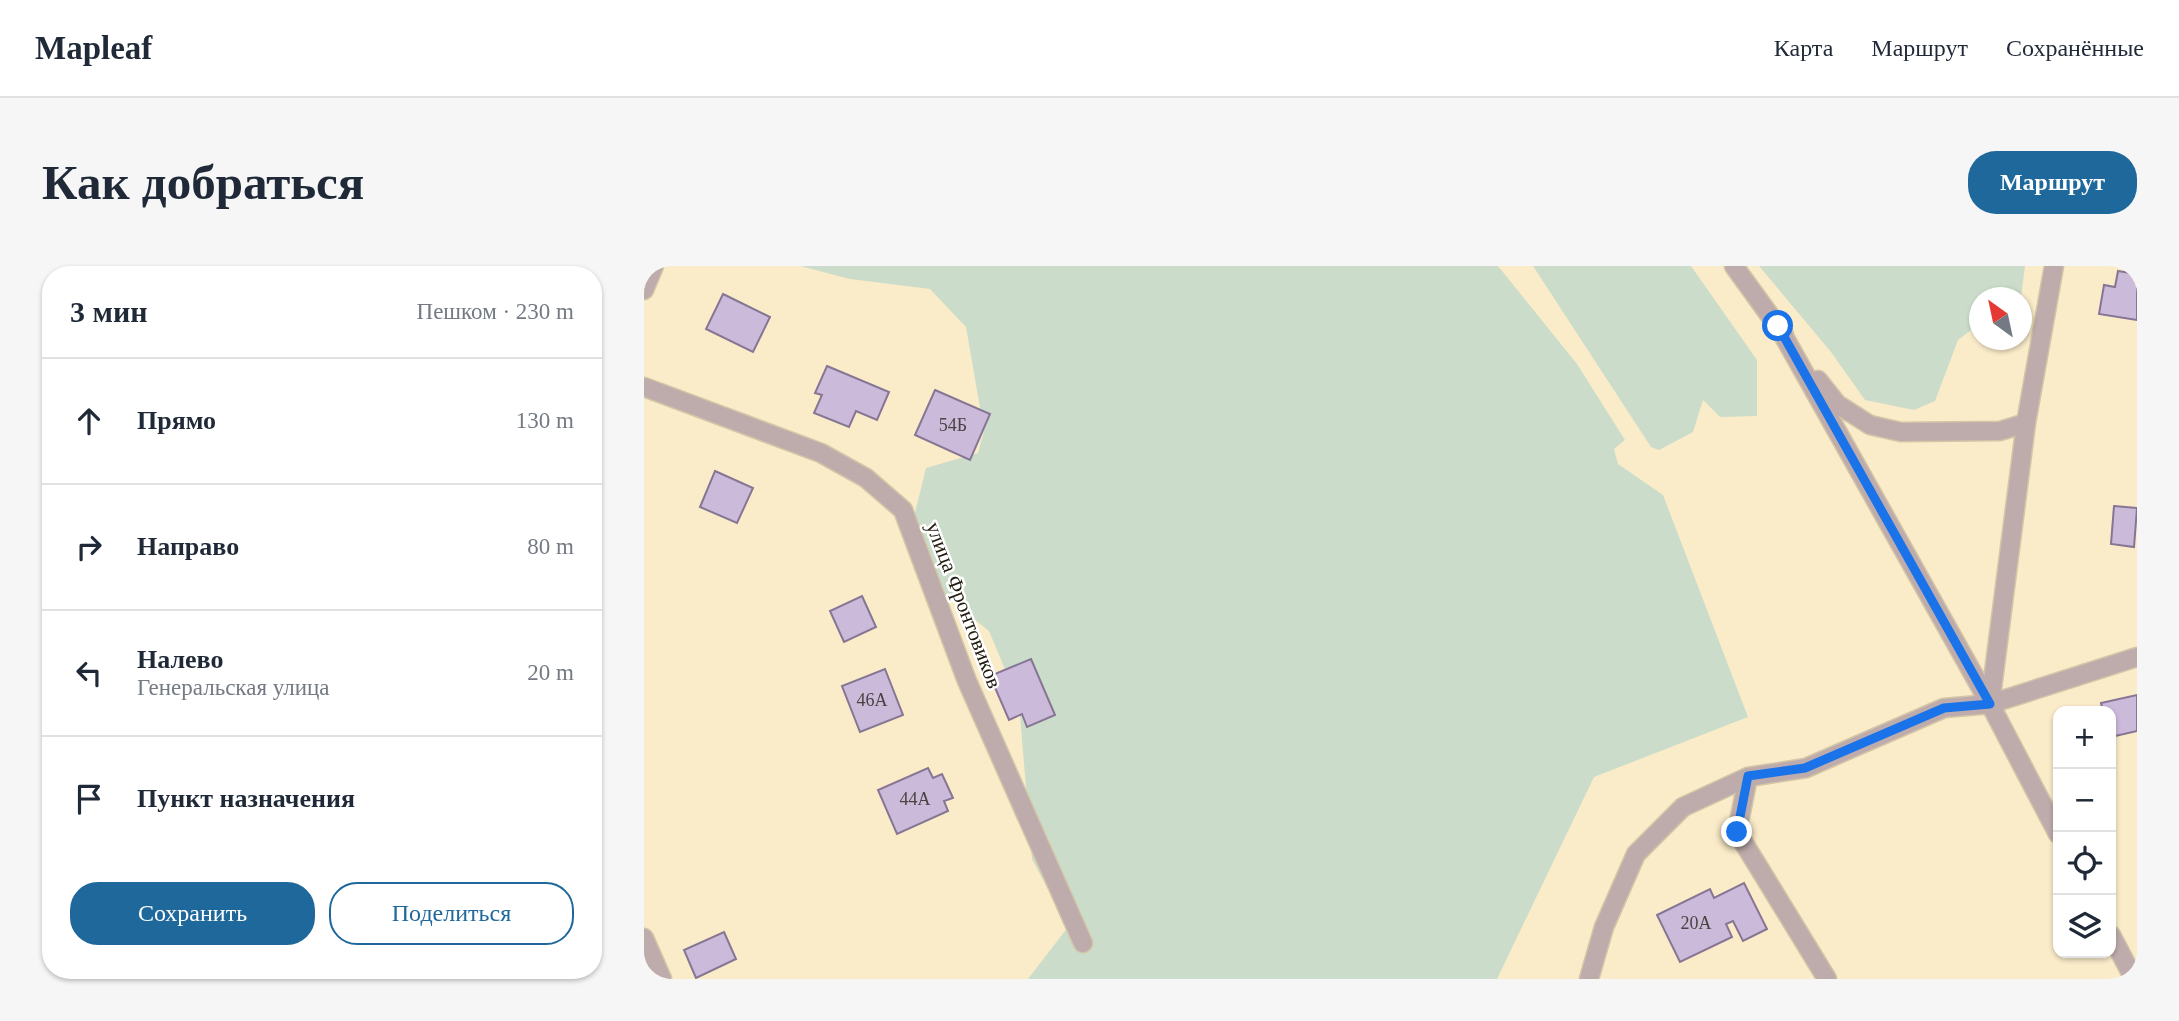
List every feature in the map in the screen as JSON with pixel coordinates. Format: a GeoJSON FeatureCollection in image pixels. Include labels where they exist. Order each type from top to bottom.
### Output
{"type":"FeatureCollection","features":[{"type":"Feature","properties":{"kind":"street"},"geometry":{"type":"LineString","coordinates":[[644,290],[654,266]]}},
{"type":"Feature","properties":{"kind":"street"},"geometry":{"type":"LineString","coordinates":[[1734,266],[1837,404],[1870,425],[1901,432],[1943,432],[2000,430],[2026,424]]}},
{"type":"Feature","properties":{"kind":"street"},"geometry":{"type":"LineString","coordinates":[[1990,704],[2026,424],[2054,266]]}},
{"type":"Feature","properties":{"kind":"street"},"geometry":{"type":"LineString","coordinates":[[1778,326],[1990,704],[2057,832]]}},
{"type":"Feature","properties":{"kind":"street","name":"улица Фронтовиков"},"geometry":{"type":"LineString","coordinates":[[644,387],[821,453],[866,478],[903,510],[967,681],[1083,943]]}},
{"type":"Feature","properties":{"kind":"street"},"geometry":{"type":"LineString","coordinates":[[1589,979],[1604,927],[1636,853],[1683,807],[1748,776],[1805,768],[1944,708],[1990,704],[2137,657]]}},
{"type":"Feature","properties":{"kind":"street"},"geometry":{"type":"LineString","coordinates":[[1748,776],[1737,832],[1827,979]]}},
{"type":"Feature","properties":{"kind":"street"},"geometry":{"type":"LineString","coordinates":[[644,938],[662,979]]}},
{"type":"Feature","properties":{"kind":"street"},"geometry":{"type":"LineString","coordinates":[[2116,945],[2134,979]]}},
{"type":"Feature","properties":{"kind":"green space"},"geometry":{"type":"Polygon","coordinates":[[[800,266],[1498,266],[1577,364],[1625,440],[1614,449],[1618,464],[1663,495],[1748,717],[1594,777],[1497,979],[1028,979],[1068,927],[1032,859],[1019,703],[989,631],[914,571],[910,533],[926,468],[978,453],[984,431],[966,327],[930,289],[850,279],[800,266]]]}},
{"type":"Feature","properties":{"kind":"green space"},"geometry":{"type":"Polygon","coordinates":[[[1533,266],[1691,266],[1757,360],[1757,416],[1720,417],[1703,400],[1693,432],[1659,450],[1651,447],[1533,266]]]}},
{"type":"Feature","properties":{"kind":"green space"},"geometry":{"type":"Polygon","coordinates":[[[1759,266],[2025,266],[2022,287],[1969,287],[1969,332],[1958,340],[1935,401],[1914,410],[1865,400],[1831,352],[1759,266]]]}},
{"type":"Feature","properties":{"kind":"building"},"geometry":{"type":"Polygon","coordinates":[[[2118,271],[2137,274],[2137,320],[2099,314],[2104,285],[2115,287],[2118,271]]]}},
{"type":"Feature","properties":{"kind":"building"},"geometry":{"type":"Polygon","coordinates":[[[723,294],[770,317],[753,352],[706,329],[723,294]]]}},
{"type":"Feature","properties":{"kind":"building"},"geometry":{"type":"Polygon","coordinates":[[[827,366],[889,392],[877,420],[856,411],[849,427],[814,413],[822,395],[815,393],[827,366]]]}},
{"type":"Feature","properties":{"kind":"building"},"geometry":{"type":"Polygon","coordinates":[[[935,390],[990,414],[970,460],[915,435],[935,390]]]}},
{"type":"Feature","properties":{"kind":"building"},"geometry":{"type":"Polygon","coordinates":[[[715,471],[753,488],[737,523],[700,507],[715,471]]]}},
{"type":"Feature","properties":{"kind":"building"},"geometry":{"type":"Polygon","coordinates":[[[2114,506],[2137,508],[2134,547],[2111,544],[2114,506]]]}},
{"type":"Feature","properties":{"kind":"building"},"geometry":{"type":"Polygon","coordinates":[[[862,596],[876,627],[844,642],[830,611],[862,596]]]}},
{"type":"Feature","properties":{"kind":"building"},"geometry":{"type":"Polygon","coordinates":[[[1031,659],[1055,715],[1027,727],[1022,714],[1009,720],[990,676],[1031,659]]]}},
{"type":"Feature","properties":{"kind":"building"},"geometry":{"type":"Polygon","coordinates":[[[885,669],[903,715],[860,732],[842,686],[885,669]]]}},
{"type":"Feature","properties":{"kind":"building"},"geometry":{"type":"Polygon","coordinates":[[[2137,695],[2137,731],[2116,736],[2116,706],[2102,706],[2101,703],[2137,695]]]}},
{"type":"Feature","properties":{"kind":"building"},"geometry":{"type":"Polygon","coordinates":[[[928,768],[933,778],[942,774],[953,798],[944,801],[948,811],[897,834],[878,790],[928,768]]]}},
{"type":"Feature","properties":{"kind":"building"},"geometry":{"type":"Polygon","coordinates":[[[1744,883],[1767,929],[1743,941],[1733,921],[1726,924],[1732,937],[1680,962],[1657,915],[1710,889],[1714,898],[1744,883]]]}},
{"type":"Feature","properties":{"kind":"building"},"geometry":{"type":"Polygon","coordinates":[[[724,932],[736,959],[696,978],[684,950],[724,932]]]}},
{"type":"Feature","properties":{"kind":"route"},"geometry":{"type":"LineString","coordinates":[[1737,832],[1748,776],[1805,768],[1944,708],[1990,704],[1778,326]]}}]}
